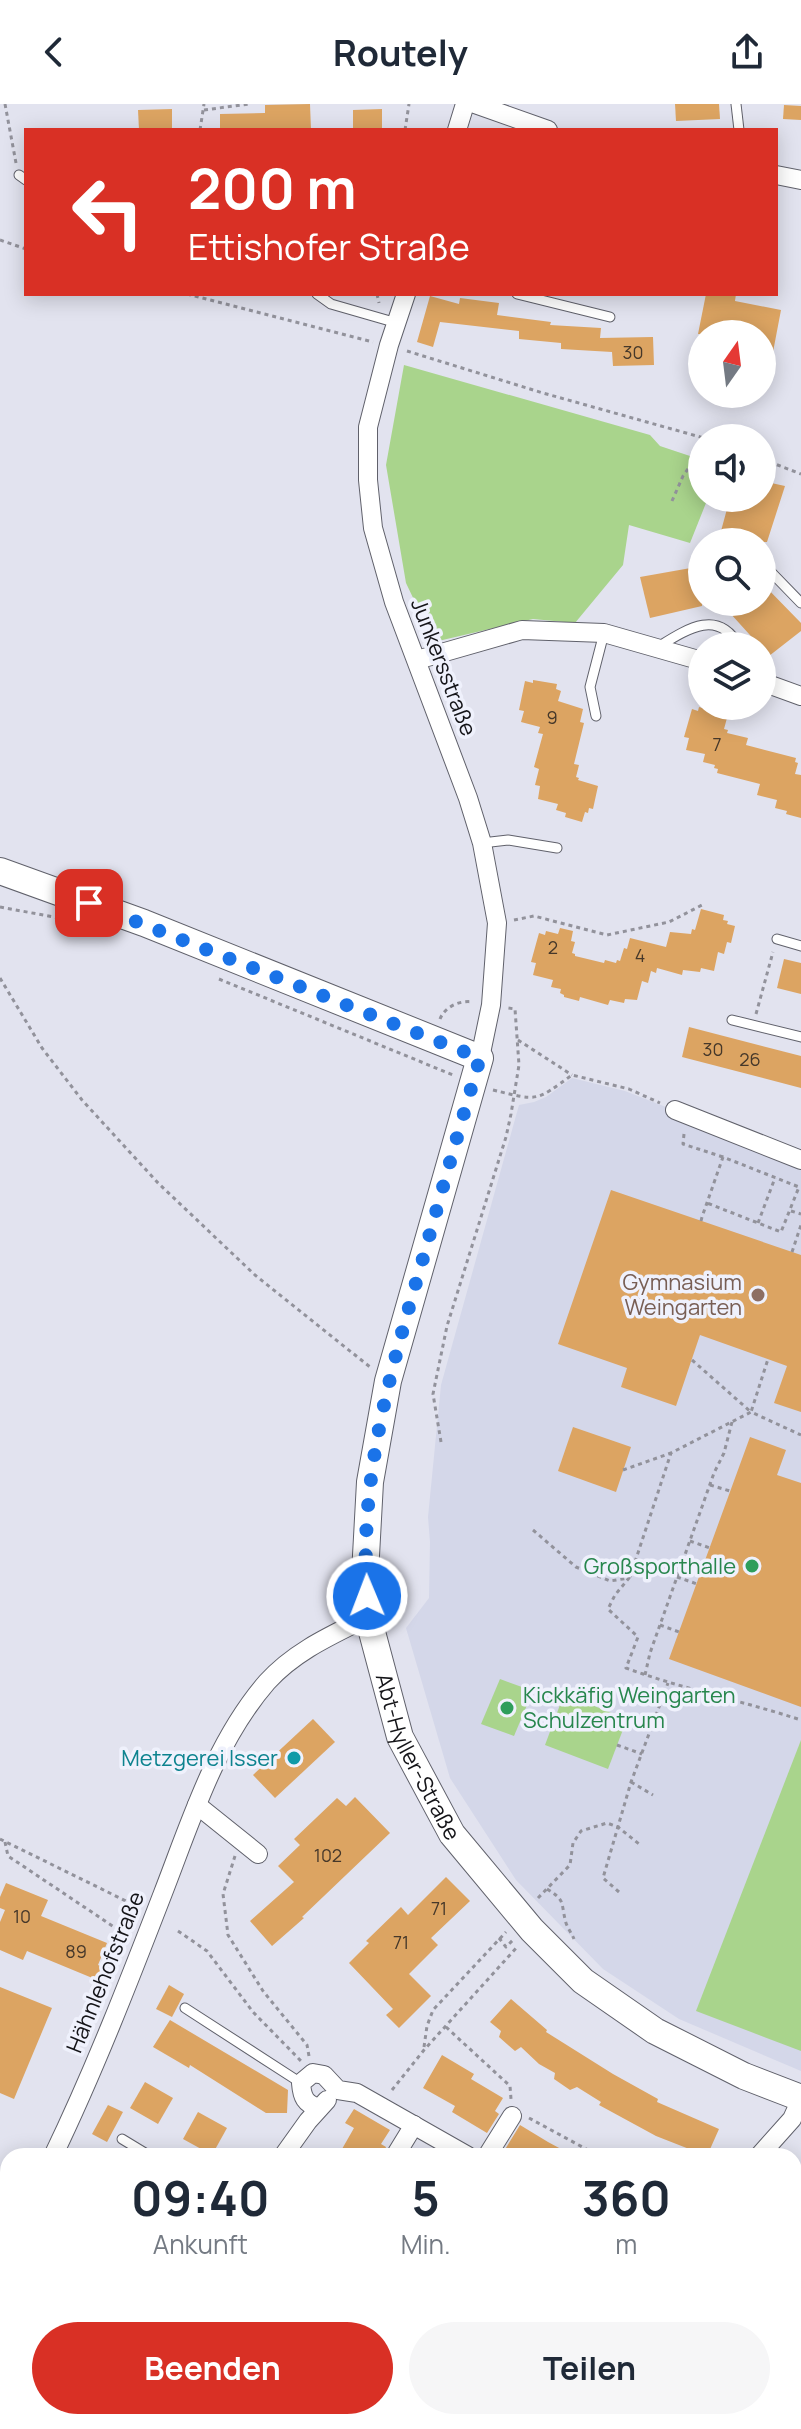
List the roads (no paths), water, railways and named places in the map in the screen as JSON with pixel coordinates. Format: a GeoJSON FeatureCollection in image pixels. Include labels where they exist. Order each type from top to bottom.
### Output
{"type":"FeatureCollection","features":[{"type":"Feature","properties":{"kind":"street"},"geometry":{"type":"LineString","coordinates":[[458,128],[465,104]]}},
{"type":"Feature","properties":{"kind":"street"},"geometry":{"type":"LineString","coordinates":[[475,104],[542,128]]}},
{"type":"Feature","properties":{"kind":"street"},"geometry":{"type":"LineString","coordinates":[[778,175],[801,180]]}},
{"type":"Feature","properties":{"kind":"street","name":"Junkersstraße"},"geometry":{"type":"LineString","coordinates":[[405,296],[368,427],[368,480],[373,528],[394,602],[482,843],[497,923],[491,1005],[480,1058]]}},
{"type":"Feature","properties":{"kind":"street"},"geometry":{"type":"LineString","coordinates":[[417,660],[522,630],[604,633],[688,657]]}},
{"type":"Feature","properties":{"kind":"street"},"geometry":{"type":"LineString","coordinates":[[776,687],[801,696]]}},
{"type":"Feature","properties":{"kind":"street"},"geometry":{"type":"LineString","coordinates":[[0,871],[144,923],[480,1058]]}},
{"type":"Feature","properties":{"kind":"street","name":"Abt-Hyller-Straße"},"geometry":{"type":"LineString","coordinates":[[480,1058],[388,1381],[370,1482],[365,1574],[368,1617],[400,1737],[452,1834],[522,1928],[583,1981],[655,2031],[744,2076],[801,2099]]}},
{"type":"Feature","properties":{"kind":"street"},"geometry":{"type":"LineString","coordinates":[[680,1112],[801,1160]]}},
{"type":"Feature","properties":{"kind":"street","name":"Hähnlehofstraße"},"geometry":{"type":"LineString","coordinates":[[56,2148],[143,1944],[197,1805],[236,1725],[268,1681],[306,1647],[368,1617]]}},
{"type":"Feature","properties":{"kind":"street"},"geometry":{"type":"LineString","coordinates":[[197,1805],[258,1854]]}},
{"type":"Feature","properties":{"kind":"street"},"geometry":{"type":"LineString","coordinates":[[319,2108],[309,2105],[302,2096],[301,2083],[313,2073],[324,2075],[338,2090],[357,2093],[454,2148]]}},
{"type":"Feature","properties":{"kind":"street"},"geometry":{"type":"LineString","coordinates":[[289,2148],[319,2108],[338,2090]]}},
{"type":"Feature","properties":{"kind":"street"},"geometry":{"type":"LineString","coordinates":[[766,2148],[792,2119],[801,2099]]}},
{"type":"Feature","properties":{"kind":"street"},"geometry":{"type":"LineString","coordinates":[[492,2148],[512,2116]]}},
{"type":"Feature","properties":{"kind":"street"},"geometry":{"type":"LineString","coordinates":[[400,2148],[414,2125]]}},
{"type":"Feature","properties":{"kind":"lane"},"geometry":{"type":"LineString","coordinates":[[736,104],[739,128]]}},
{"type":"Feature","properties":{"kind":"lane"},"geometry":{"type":"LineString","coordinates":[[320,296],[331,304],[397,323]]}},
{"type":"Feature","properties":{"kind":"lane"},"geometry":{"type":"LineString","coordinates":[[525,296],[610,317]]}},
{"type":"Feature","properties":{"kind":"lane"},"geometry":{"type":"LineString","coordinates":[[776,577],[801,603]]}},
{"type":"Feature","properties":{"kind":"lane"},"geometry":{"type":"LineString","coordinates":[[658,647],[702,624],[717,624],[732,632]]}},
{"type":"Feature","properties":{"kind":"lane"},"geometry":{"type":"LineString","coordinates":[[596,716],[590,687],[604,633]]}},
{"type":"Feature","properties":{"kind":"lane"},"geometry":{"type":"LineString","coordinates":[[482,843],[508,840],[557,848]]}},
{"type":"Feature","properties":{"kind":"lane"},"geometry":{"type":"LineString","coordinates":[[777,939],[801,946]]}},
{"type":"Feature","properties":{"kind":"lane"},"geometry":{"type":"LineString","coordinates":[[732,1020],[801,1037]]}},
{"type":"Feature","properties":{"kind":"lane"},"geometry":{"type":"LineString","coordinates":[[185,2008],[301,2083]]}},
{"type":"Feature","properties":{"kind":"lane"},"geometry":{"type":"LineString","coordinates":[[122,2139],[137,2148]]}},
{"type":"Feature","properties":{"kind":"place","name":"Gymnasium Weingarten"},"geometry":{"type":"Point","coordinates":[758,1295]}},
{"type":"Feature","properties":{"kind":"place","name":"Großsporthalle"},"geometry":{"type":"Point","coordinates":[752,1566]}},
{"type":"Feature","properties":{"kind":"place","name":"Kickkäfig Weingarten Schulzentrum"},"geometry":{"type":"Point","coordinates":[507,1708]}},
{"type":"Feature","properties":{"kind":"place","name":"Metzgerei Isser"},"geometry":{"type":"Point","coordinates":[294,1758]}}]}
